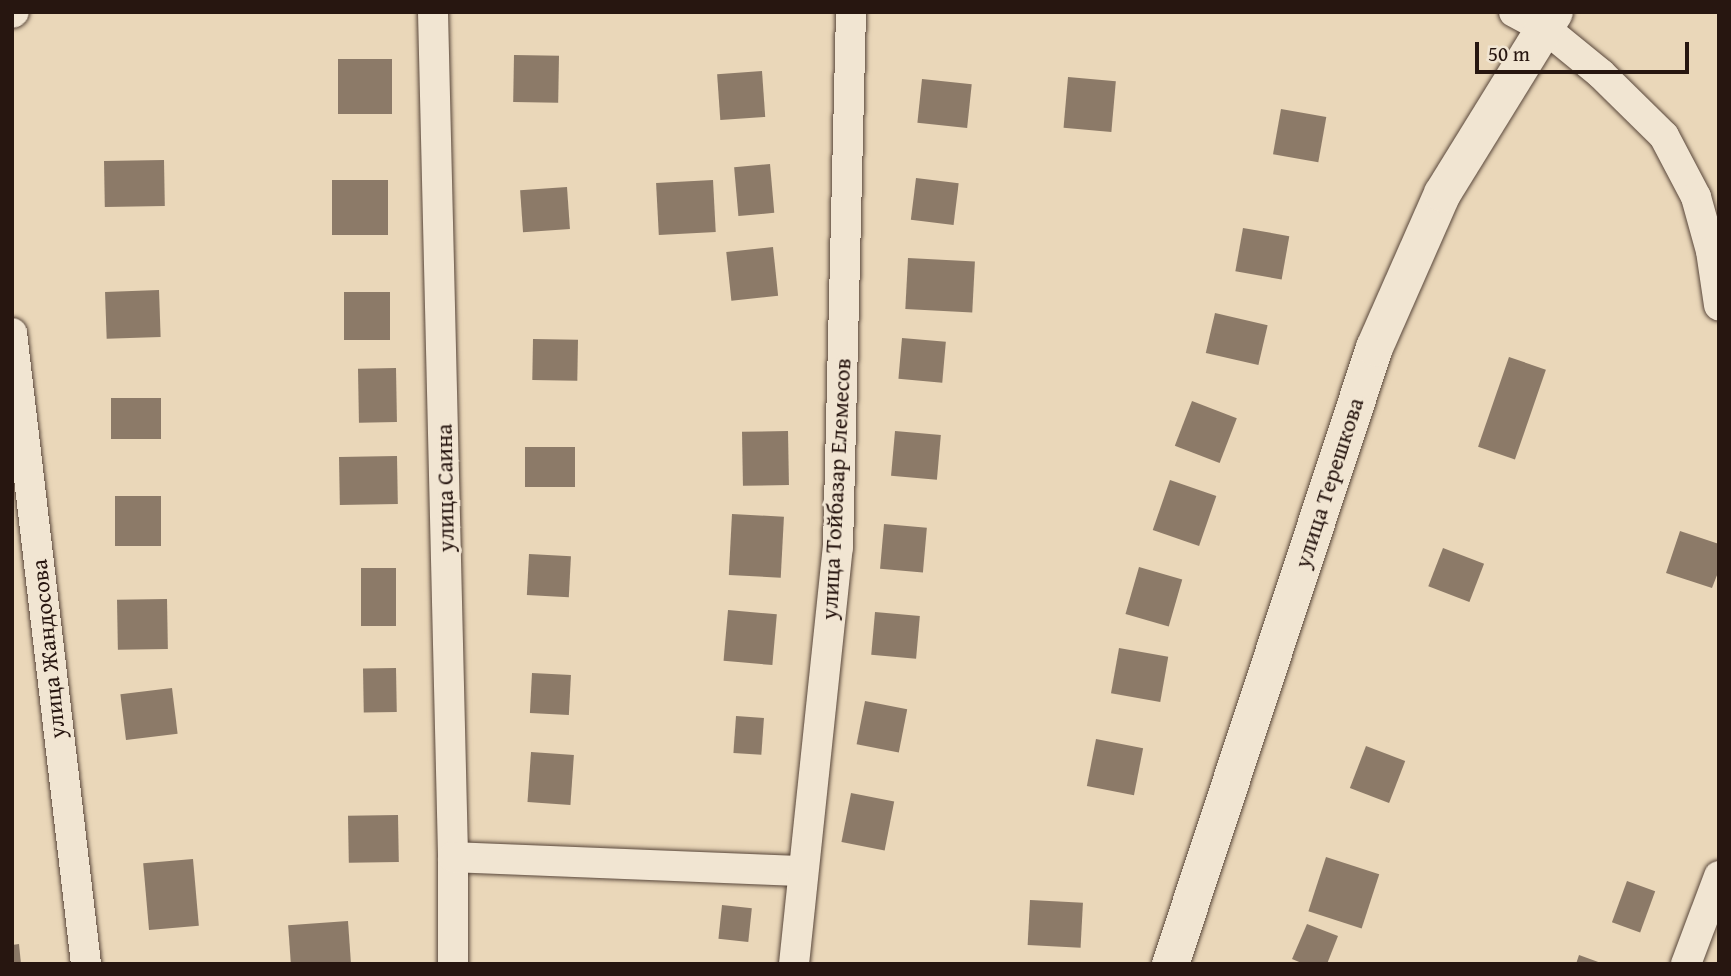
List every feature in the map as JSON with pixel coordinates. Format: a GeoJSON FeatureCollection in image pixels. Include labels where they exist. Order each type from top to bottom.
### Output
{"type":"FeatureCollection","features":[{"type":"Feature","properties":{"kind":"street","name":"улица Саина"},"geometry":{"type":"LineString","coordinates":[[433,12],[453,857],[453,964]]}},
{"type":"Feature","properties":{"kind":"street","name":"улица Тойбазар Елемесов"},"geometry":{"type":"LineString","coordinates":[[794,964],[838,548],[851,12]]}},
{"type":"Feature","properties":{"kind":"street"},"geometry":{"type":"LineString","coordinates":[[1514,12],[1550,21],[1664,136],[1696,197],[1711,251],[1719,305]]}},
{"type":"Feature","properties":{"kind":"street","name":"улица Терешкова"},"geometry":{"type":"LineString","coordinates":[[1170,964],[1374,347],[1442,193],[1550,21]]}},
{"type":"Feature","properties":{"kind":"street","name":"улица Жандосова"},"geometry":{"type":"LineString","coordinates":[[12,333],[86,964]]}},
{"type":"Feature","properties":{"kind":"street"},"geometry":{"type":"LineString","coordinates":[[453,857],[803,871]]}},
{"type":"Feature","properties":{"kind":"street"},"geometry":{"type":"LineString","coordinates":[[1686,964],[1719,876]]}},
{"type":"Feature","properties":{"kind":"building"},"geometry":{"type":"Polygon","coordinates":[[[514,55],[559,56],[558,103],[513,102],[514,55]]]}},
{"type":"Feature","properties":{"kind":"building"},"geometry":{"type":"Polygon","coordinates":[[[338,59],[392,59],[392,114],[338,114],[338,59]]]}},
{"type":"Feature","properties":{"kind":"building"},"geometry":{"type":"Polygon","coordinates":[[[762,71],[765,117],[720,120],[717,74],[762,71]]]}},
{"type":"Feature","properties":{"kind":"building"},"geometry":{"type":"Polygon","coordinates":[[[1068,77],[1116,81],[1111,132],[1064,128],[1068,77]]]}},
{"type":"Feature","properties":{"kind":"building"},"geometry":{"type":"Polygon","coordinates":[[[922,79],[972,84],[967,128],[917,123],[922,79]]]}},
{"type":"Feature","properties":{"kind":"building"},"geometry":{"type":"Polygon","coordinates":[[[1281,109],[1326,117],[1318,162],[1273,154],[1281,109]]]}},
{"type":"Feature","properties":{"kind":"building"},"geometry":{"type":"Polygon","coordinates":[[[164,160],[165,206],[105,207],[104,161],[164,160]]]}},
{"type":"Feature","properties":{"kind":"building"},"geometry":{"type":"Polygon","coordinates":[[[770,164],[774,213],[738,216],[734,167],[770,164]]]}},
{"type":"Feature","properties":{"kind":"building"},"geometry":{"type":"Polygon","coordinates":[[[916,178],[959,183],[954,225],[911,220],[916,178]]]}},
{"type":"Feature","properties":{"kind":"building"},"geometry":{"type":"Polygon","coordinates":[[[332,180],[388,180],[388,235],[332,235],[332,180]]]}},
{"type":"Feature","properties":{"kind":"building"},"geometry":{"type":"Polygon","coordinates":[[[713,180],[716,232],[659,235],[656,183],[713,180]]]}},
{"type":"Feature","properties":{"kind":"building"},"geometry":{"type":"Polygon","coordinates":[[[567,187],[570,229],[523,232],[520,190],[567,187]]]}},
{"type":"Feature","properties":{"kind":"building"},"geometry":{"type":"Polygon","coordinates":[[[1243,228],[1289,236],[1282,279],[1235,271],[1243,228]]]}},
{"type":"Feature","properties":{"kind":"building"},"geometry":{"type":"Polygon","coordinates":[[[773,247],[778,296],[731,301],[726,252],[773,247]]]}},
{"type":"Feature","properties":{"kind":"building"},"geometry":{"type":"Polygon","coordinates":[[[908,258],[975,262],[972,312],[905,309],[908,258]]]}},
{"type":"Feature","properties":{"kind":"building"},"geometry":{"type":"Polygon","coordinates":[[[159,290],[161,337],[107,339],[105,292],[159,290]]]}},
{"type":"Feature","properties":{"kind":"building"},"geometry":{"type":"Polygon","coordinates":[[[344,292],[390,292],[390,340],[344,340],[344,292]]]}},
{"type":"Feature","properties":{"kind":"building"},"geometry":{"type":"Polygon","coordinates":[[[1215,313],[1268,325],[1258,365],[1206,353],[1215,313]]]}},
{"type":"Feature","properties":{"kind":"building"},"geometry":{"type":"Polygon","coordinates":[[[902,338],[946,342],[942,383],[898,379],[902,338]]]}},
{"type":"Feature","properties":{"kind":"building"},"geometry":{"type":"Polygon","coordinates":[[[533,339],[578,340],[577,381],[532,380],[533,339]]]}},
{"type":"Feature","properties":{"kind":"building"},"geometry":{"type":"Polygon","coordinates":[[[1509,357],[1546,370],[1515,460],[1478,447],[1509,357]]]}},
{"type":"Feature","properties":{"kind":"building"},"geometry":{"type":"Polygon","coordinates":[[[396,368],[397,422],[359,423],[358,369],[396,368]]]}},
{"type":"Feature","properties":{"kind":"building"},"geometry":{"type":"Polygon","coordinates":[[[111,398],[161,398],[161,439],[111,439],[111,398]]]}},
{"type":"Feature","properties":{"kind":"building"},"geometry":{"type":"Polygon","coordinates":[[[1192,401],[1237,418],[1220,463],[1175,446],[1192,401]]]}},
{"type":"Feature","properties":{"kind":"building"},"geometry":{"type":"Polygon","coordinates":[[[788,431],[789,485],[743,486],[742,432],[788,431]]]}},
{"type":"Feature","properties":{"kind":"building"},"geometry":{"type":"Polygon","coordinates":[[[895,431],[941,435],[937,480],[891,476],[895,431]]]}},
{"type":"Feature","properties":{"kind":"building"},"geometry":{"type":"Polygon","coordinates":[[[525,447],[575,447],[575,487],[525,487],[525,447]]]}},
{"type":"Feature","properties":{"kind":"building"},"geometry":{"type":"Polygon","coordinates":[[[397,456],[398,504],[340,505],[339,457],[397,456]]]}},
{"type":"Feature","properties":{"kind":"building"},"geometry":{"type":"Polygon","coordinates":[[[1170,480],[1216,496],[1199,546],[1153,530],[1170,480]]]}},
{"type":"Feature","properties":{"kind":"building"},"geometry":{"type":"Polygon","coordinates":[[[115,496],[161,496],[161,546],[115,546],[115,496]]]}},
{"type":"Feature","properties":{"kind":"building"},"geometry":{"type":"Polygon","coordinates":[[[732,514],[784,517],[781,578],[729,575],[732,514]]]}},
{"type":"Feature","properties":{"kind":"building"},"geometry":{"type":"Polygon","coordinates":[[[884,524],[927,528],[923,573],[880,569],[884,524]]]}},
{"type":"Feature","properties":{"kind":"building"},"geometry":{"type":"Polygon","coordinates":[[[1680,531],[1719,544],[1719,570],[1712,588],[1666,573],[1680,531]]]}},
{"type":"Feature","properties":{"kind":"building"},"geometry":{"type":"Polygon","coordinates":[[[1443,548],[1484,564],[1469,602],[1428,586],[1443,548]]]}},
{"type":"Feature","properties":{"kind":"building"},"geometry":{"type":"Polygon","coordinates":[[[529,554],[571,556],[569,597],[527,595],[529,554]]]}},
{"type":"Feature","properties":{"kind":"building"},"geometry":{"type":"Polygon","coordinates":[[[1139,567],[1182,579],[1169,627],[1125,614],[1139,567]]]}},
{"type":"Feature","properties":{"kind":"building"},"geometry":{"type":"Polygon","coordinates":[[[361,568],[396,568],[396,626],[361,626],[361,568]]]}},
{"type":"Feature","properties":{"kind":"building"},"geometry":{"type":"Polygon","coordinates":[[[167,599],[168,649],[118,650],[117,600],[167,599]]]}},
{"type":"Feature","properties":{"kind":"building"},"geometry":{"type":"Polygon","coordinates":[[[728,610],[777,614],[772,665],[724,661],[728,610]]]}},
{"type":"Feature","properties":{"kind":"building"},"geometry":{"type":"Polygon","coordinates":[[[875,612],[920,616],[916,659],[871,655],[875,612]]]}},
{"type":"Feature","properties":{"kind":"building"},"geometry":{"type":"Polygon","coordinates":[[[1119,648],[1168,657],[1160,702],[1111,693],[1119,648]]]}},
{"type":"Feature","properties":{"kind":"building"},"geometry":{"type":"Polygon","coordinates":[[[396,668],[397,712],[364,713],[363,669],[396,668]]]}},
{"type":"Feature","properties":{"kind":"building"},"geometry":{"type":"Polygon","coordinates":[[[532,673],[571,675],[569,715],[530,713],[532,673]]]}},
{"type":"Feature","properties":{"kind":"building"},"geometry":{"type":"Polygon","coordinates":[[[172,688],[178,734],[126,740],[120,694],[172,688]]]}},
{"type":"Feature","properties":{"kind":"building"},"geometry":{"type":"Polygon","coordinates":[[[865,701],[907,709],[899,752],[857,744],[865,701]]]}},
{"type":"Feature","properties":{"kind":"building"},"geometry":{"type":"Polygon","coordinates":[[[736,716],[764,718],[761,755],[733,753],[736,716]]]}},
{"type":"Feature","properties":{"kind":"building"},"geometry":{"type":"Polygon","coordinates":[[[1096,739],[1143,748],[1134,795],[1087,786],[1096,739]]]}},
{"type":"Feature","properties":{"kind":"building"},"geometry":{"type":"Polygon","coordinates":[[[1366,746],[1405,761],[1389,803],[1350,788],[1366,746]]]}},
{"type":"Feature","properties":{"kind":"building"},"geometry":{"type":"Polygon","coordinates":[[[531,752],[574,755],[570,805],[528,802],[531,752]]]}},
{"type":"Feature","properties":{"kind":"building"},"geometry":{"type":"Polygon","coordinates":[[[851,793],[894,801],[885,850],[841,842],[851,793]]]}},
{"type":"Feature","properties":{"kind":"building"},"geometry":{"type":"Polygon","coordinates":[[[398,815],[399,862],[349,863],[348,816],[398,815]]]}},
{"type":"Feature","properties":{"kind":"building"},"geometry":{"type":"Polygon","coordinates":[[[1326,857],[1379,874],[1362,929],[1308,911],[1326,857]]]}},
{"type":"Feature","properties":{"kind":"building"},"geometry":{"type":"Polygon","coordinates":[[[193,859],[199,926],[149,930],[143,863],[193,859]]]}},
{"type":"Feature","properties":{"kind":"building"},"geometry":{"type":"Polygon","coordinates":[[[1627,881],[1655,891],[1640,933],[1612,922],[1627,881]]]}},
{"type":"Feature","properties":{"kind":"building"},"geometry":{"type":"Polygon","coordinates":[[[1030,900],[1083,903],[1081,948],[1028,945],[1030,900]]]}},
{"type":"Feature","properties":{"kind":"building"},"geometry":{"type":"Polygon","coordinates":[[[722,905],[752,908],[748,942],[718,939],[722,905]]]}},
{"type":"Feature","properties":{"kind":"building"},"geometry":{"type":"Polygon","coordinates":[[[348,921],[351,964],[291,964],[288,925],[348,921]]]}},
{"type":"Feature","properties":{"kind":"building"},"geometry":{"type":"Polygon","coordinates":[[[1307,924],[1338,936],[1327,964],[1304,964],[1292,959],[1307,924]]]}},
{"type":"Feature","properties":{"kind":"building"},"geometry":{"type":"Polygon","coordinates":[[[19,944],[21,964],[12,964],[12,945],[19,944]]]}},
{"type":"Feature","properties":{"kind":"building"},"geometry":{"type":"Polygon","coordinates":[[[1579,955],[1601,963],[1601,964],[1576,964],[1579,955]]]}}]}
